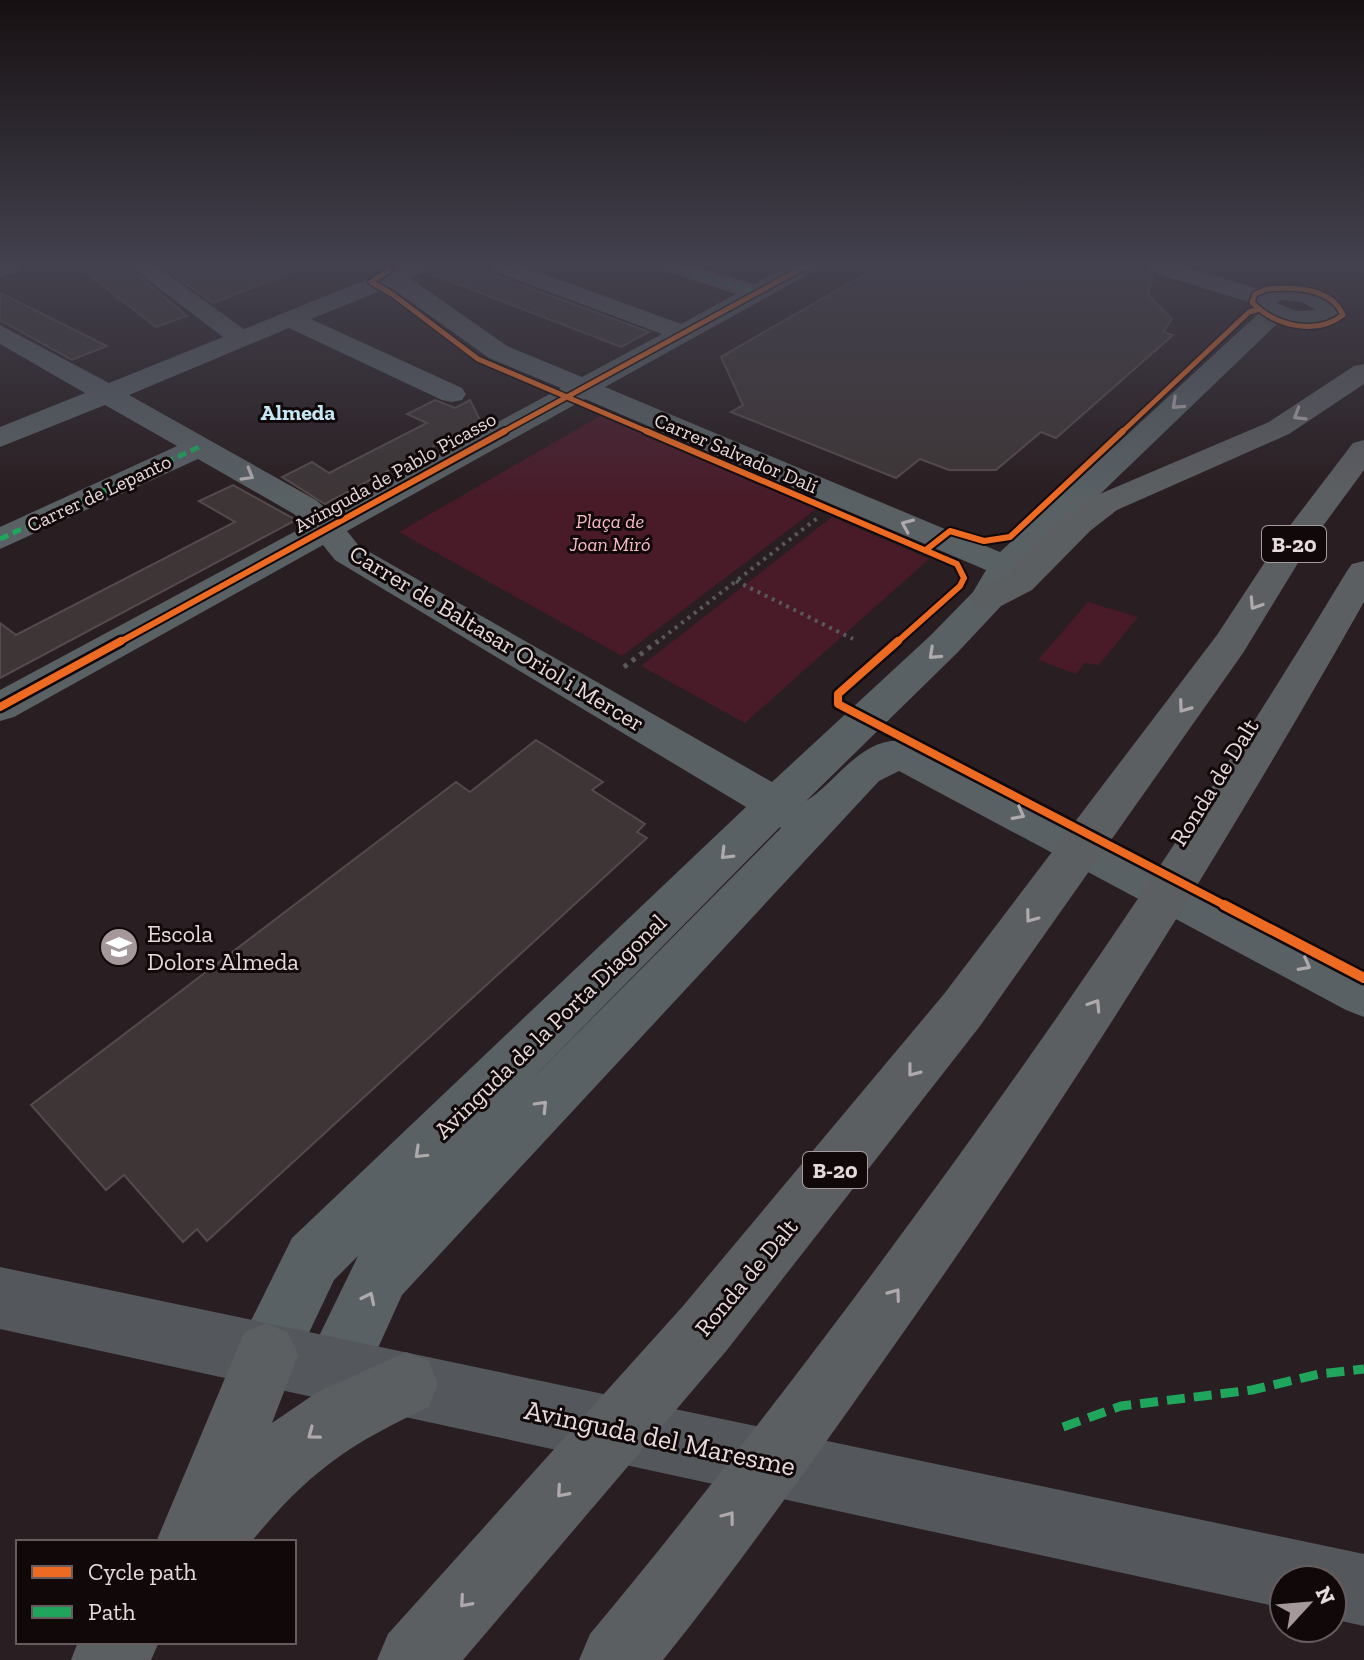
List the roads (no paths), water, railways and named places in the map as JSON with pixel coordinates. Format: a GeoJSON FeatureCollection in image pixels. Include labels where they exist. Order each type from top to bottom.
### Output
{"type":"FeatureCollection","features":[{"type":"Feature","properties":{"kind":"highway"},"geometry":{"type":"LineString","coordinates":[[997,582],[1020,582],[1078,524],[1106,503],[1279,428],[1364,372]]}},
{"type":"Feature","properties":{"kind":"highway","name":"Ronda de Dalt"},"geometry":{"type":"LineString","coordinates":[[414,1660],[705,1328],[962,1010],[1230,644],[1294,543],[1364,449]]}},
{"type":"Feature","properties":{"kind":"highway","name":"Ronda de Dalt"},"geometry":{"type":"LineString","coordinates":[[616,1660],[682,1580],[849,1357],[1052,1070],[1304,676],[1364,571]]}},
{"type":"Feature","properties":{"kind":"highway"},"geometry":{"type":"LineString","coordinates":[[191,1540],[266,1355]]}},
{"type":"Feature","properties":{"kind":"highway"},"geometry":{"type":"LineString","coordinates":[[207,1540],[255,1484],[317,1430],[350,1410],[406,1384]]}},
{"type":"Feature","properties":{"kind":"highway"},"geometry":{"type":"LineString","coordinates":[[108,1660],[120,1644]]}},
{"type":"Feature","properties":{"kind":"main road","name":"Avinguda del Maresme"},"geometry":{"type":"LineString","coordinates":[[0,1298],[1268,1569]]}},
{"type":"Feature","properties":{"kind":"street","name":"Carrer de Baltasar Oriol i Mercer"},"geometry":{"type":"LineString","coordinates":[[8,343],[107,394],[313,512],[347,553],[794,814]]}},
{"type":"Feature","properties":{"kind":"street"},"geometry":{"type":"LineString","coordinates":[[0,438],[231,343]]}},
{"type":"Feature","properties":{"kind":"street"},"geometry":{"type":"LineString","coordinates":[[342,343],[452,394]]}},
{"type":"Feature","properties":{"kind":"street","name":"Carrer Salvador Dalí"},"geometry":{"type":"LineString","coordinates":[[485,343],[997,582]]}},
{"type":"Feature","properties":{"kind":"street","name":"Avinguda de Pablo Picasso"},"geometry":{"type":"LineString","coordinates":[[0,707],[664,343]]}},
{"type":"Feature","properties":{"kind":"street","name":"Avinguda de la Porta Diagonal"},"geometry":{"type":"LineString","coordinates":[[266,1355],[313,1259],[794,814],[864,770],[886,722],[997,582],[1247,343]]}},
{"type":"Feature","properties":{"kind":"street"},"geometry":{"type":"LineString","coordinates":[[1240,378],[1262,343]]}},
{"type":"Feature","properties":{"kind":"street","name":"Carrer de Lepanto"},"geometry":{"type":"LineString","coordinates":[[0,539],[199,447]]}},
{"type":"Feature","properties":{"kind":"street"},"geometry":{"type":"LineString","coordinates":[[886,722],[949,778],[1364,995]]}},
{"type":"Feature","properties":{"kind":"street","name":"Avinguda de la Porta Diagonal"},"geometry":{"type":"LineString","coordinates":[[700,760],[753,765],[778,763],[886,722]]}},
{"type":"Feature","properties":{"kind":"street","name":"Avinguda de la Porta Diagonal"},"geometry":{"type":"LineString","coordinates":[[335,1369],[381,1274],[794,814]]}},
{"type":"Feature","properties":{"kind":"place","name":"Escola Dolors Almeda"},"geometry":{"type":"Point","coordinates":[119,947]}},
{"type":"Feature","properties":{"kind":"district","name":"Almeda"},"geometry":{"type":"Point","coordinates":[298,412]}},
{"type":"Feature","properties":{"kind":"park label","name":"Plaça de Joan Miró"},"geometry":{"type":"Point","coordinates":[610,532]}}]}
